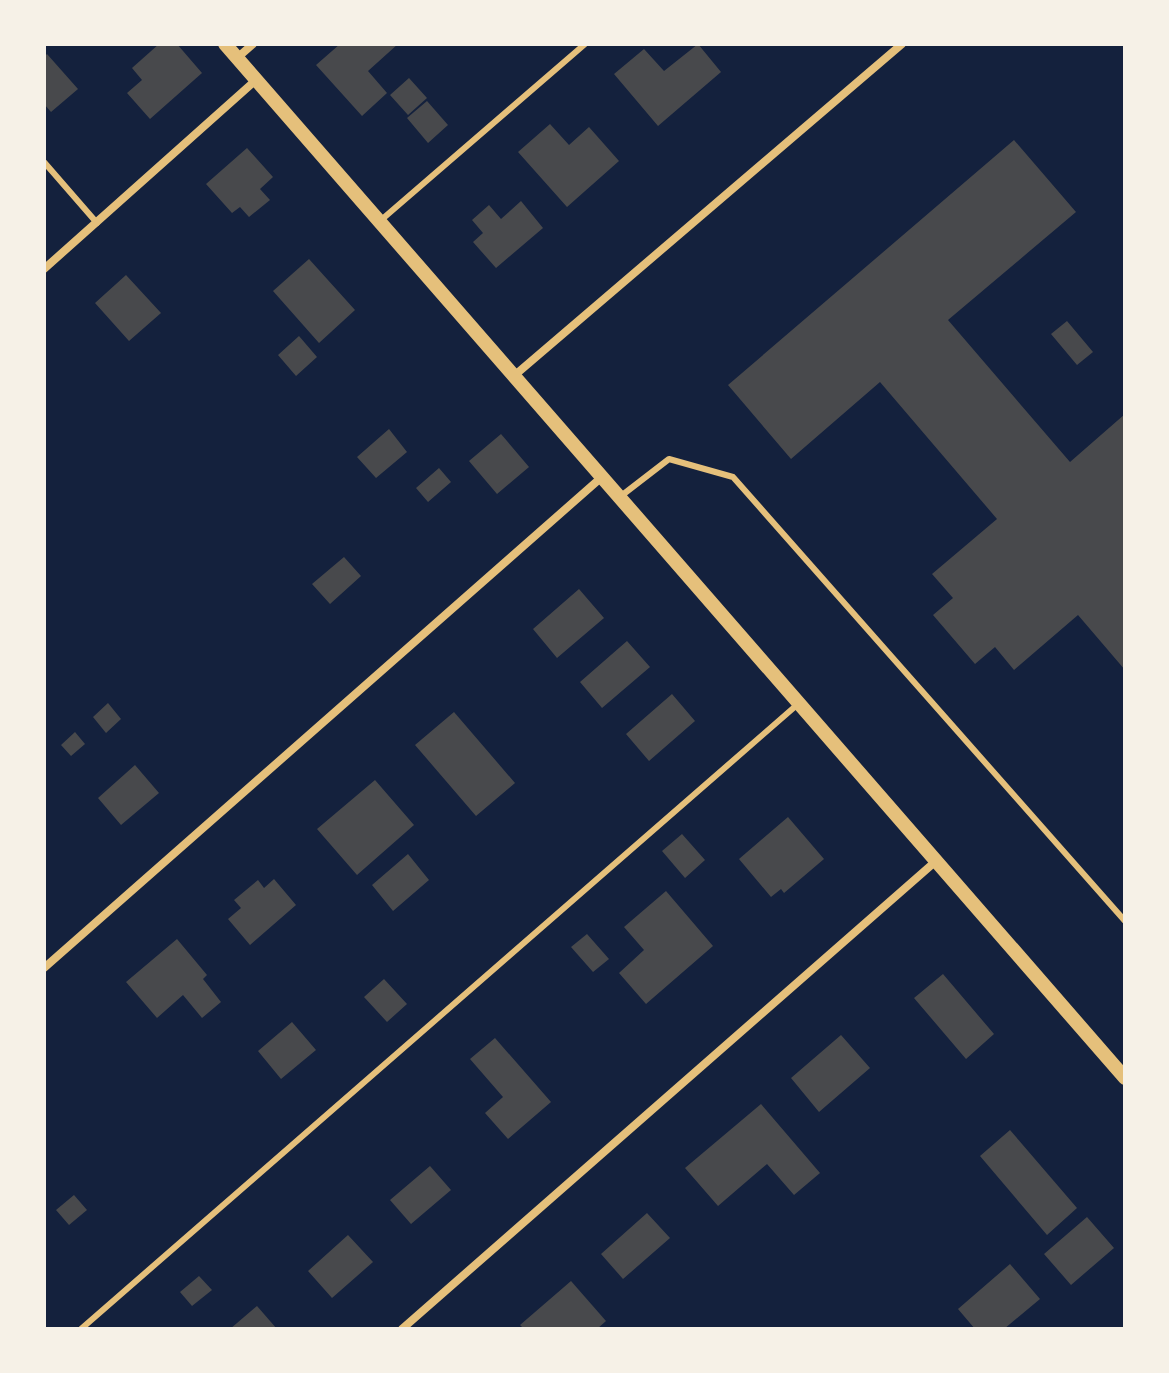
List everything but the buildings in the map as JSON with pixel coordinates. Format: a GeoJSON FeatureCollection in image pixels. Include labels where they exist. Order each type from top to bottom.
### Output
{"type":"FeatureCollection","features":[{"type":"Feature","properties":{"kind":"street"},"geometry":{"type":"LineString","coordinates":[[225,44],[1125,1078]]}},
{"type":"Feature","properties":{"kind":"street"},"geometry":{"type":"LineString","coordinates":[[237,58],[253,44]]}},
{"type":"Feature","properties":{"kind":"street"},"geometry":{"type":"LineString","coordinates":[[515,375],[902,44]]}},
{"type":"Feature","properties":{"kind":"street"},"geometry":{"type":"LineString","coordinates":[[44,269],[256,80]]}},
{"type":"Feature","properties":{"kind":"street"},"geometry":{"type":"LineString","coordinates":[[44,968],[603,476]]}},
{"type":"Feature","properties":{"kind":"street"},"geometry":{"type":"LineString","coordinates":[[402,1329],[936,861]]}},
{"type":"Feature","properties":{"kind":"lane"},"geometry":{"type":"LineString","coordinates":[[380,221],[585,44]]}},
{"type":"Feature","properties":{"kind":"lane"},"geometry":{"type":"LineString","coordinates":[[44,162],[97,223]]}},
{"type":"Feature","properties":{"kind":"lane"},"geometry":{"type":"LineString","coordinates":[[621,496],[669,459],[733,477],[1125,921]]}},
{"type":"Feature","properties":{"kind":"lane"},"geometry":{"type":"LineString","coordinates":[[81,1329],[798,704]]}}]}
